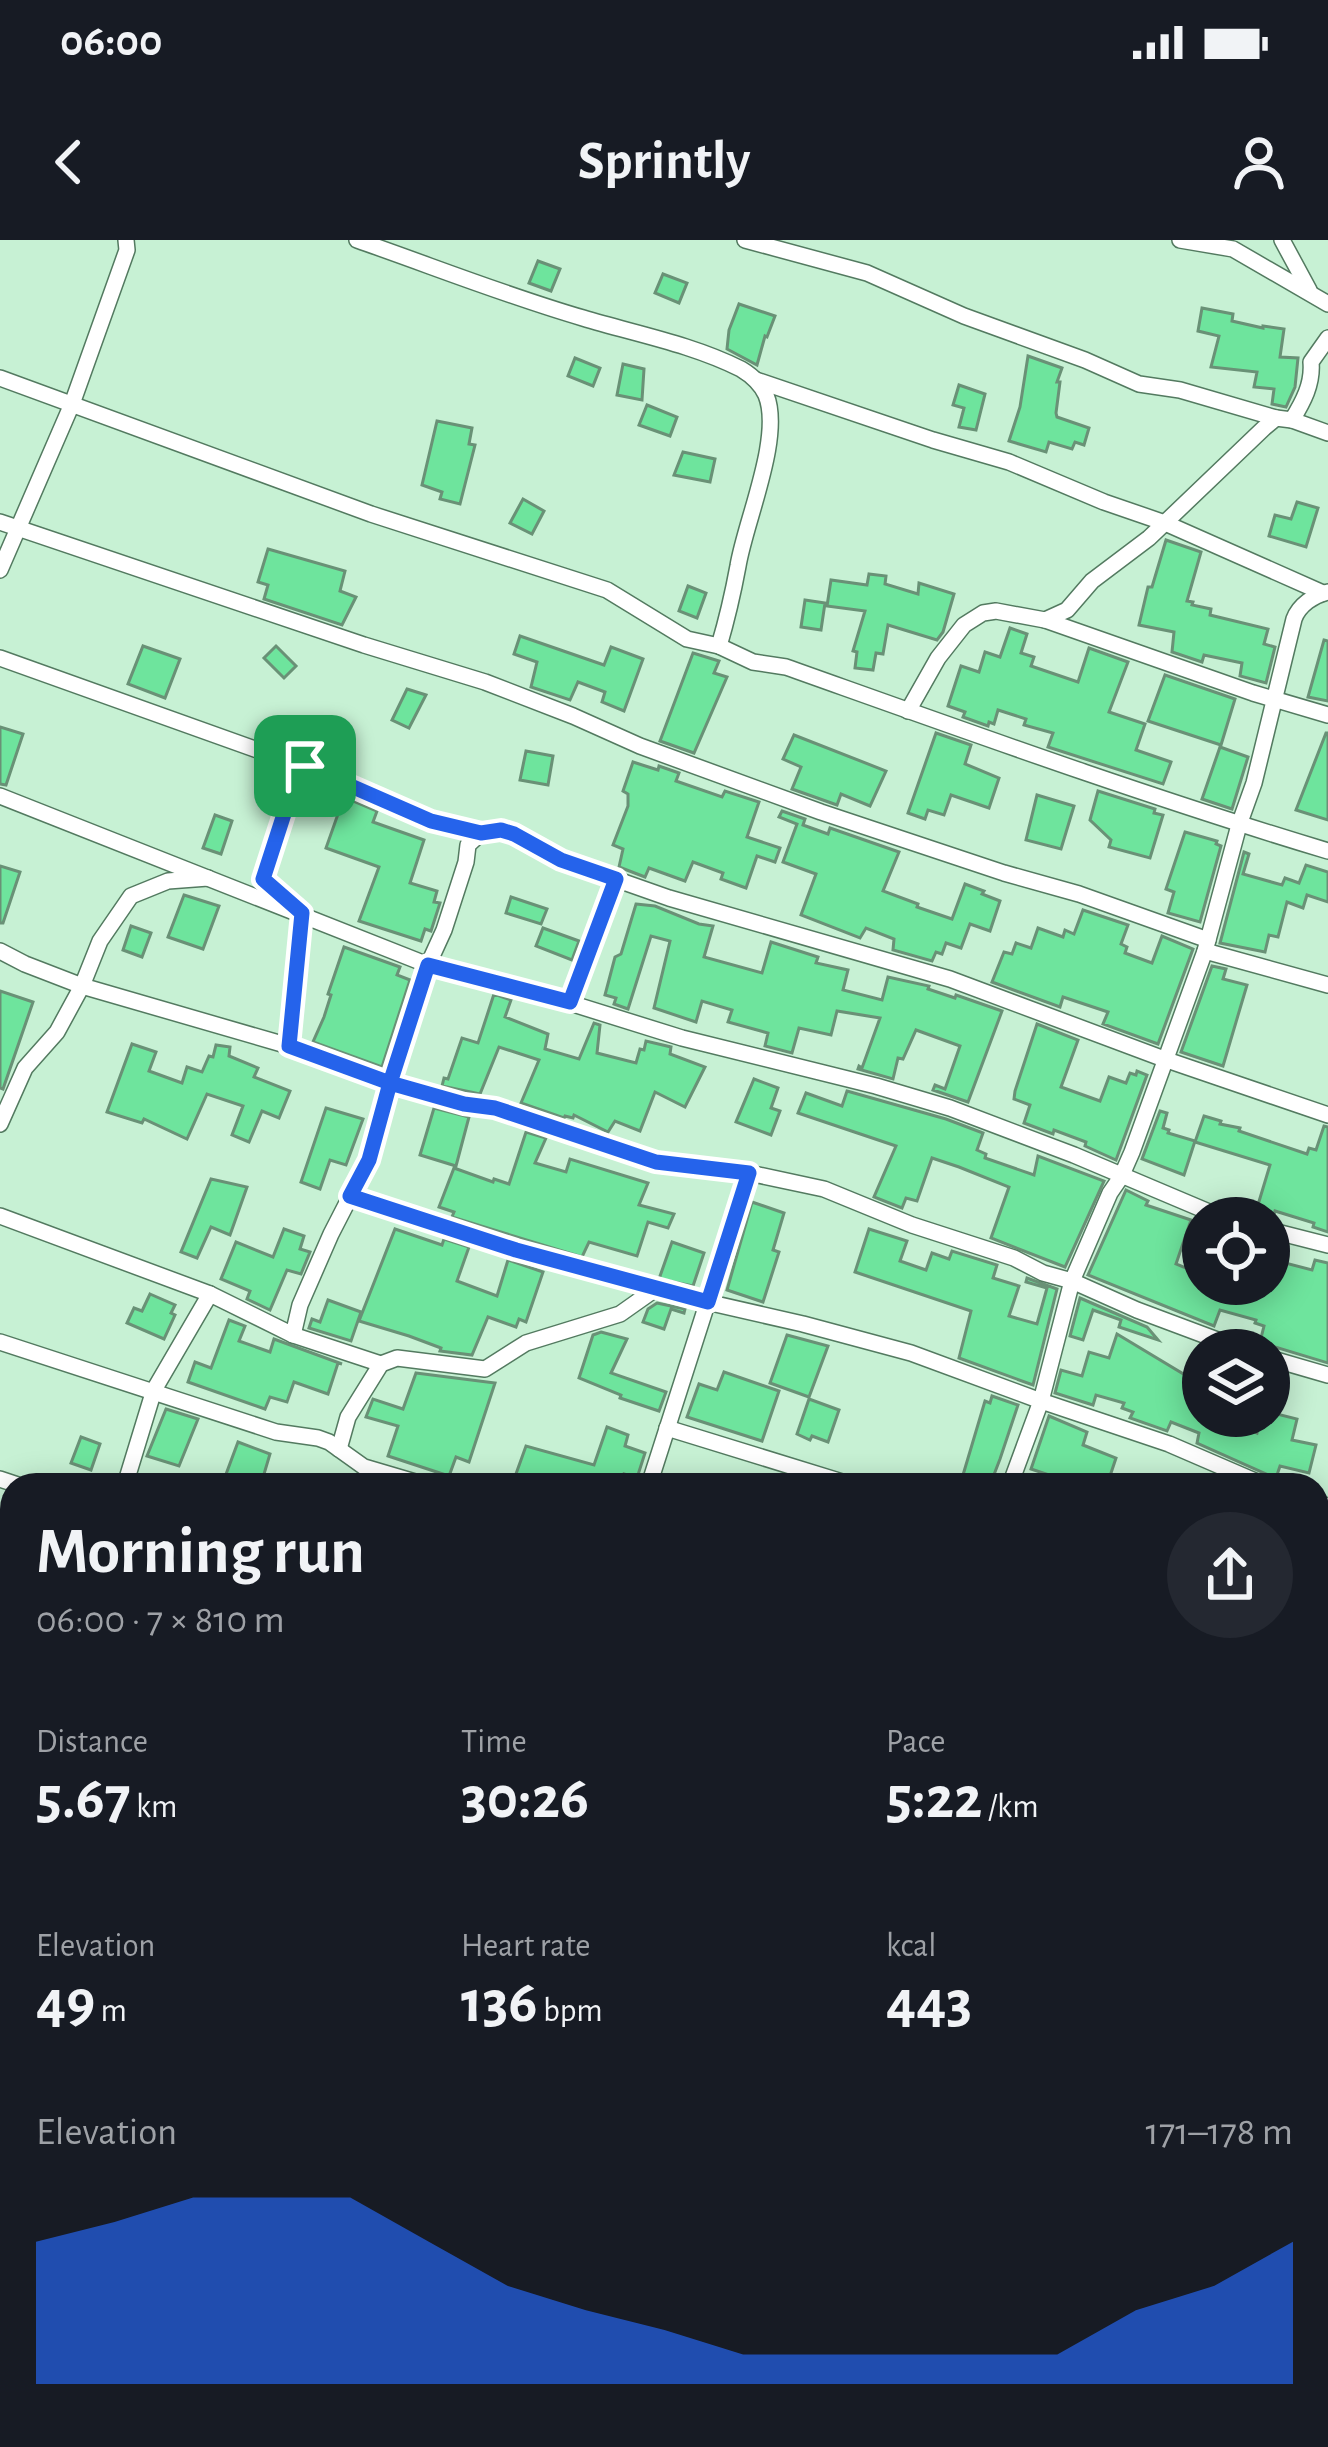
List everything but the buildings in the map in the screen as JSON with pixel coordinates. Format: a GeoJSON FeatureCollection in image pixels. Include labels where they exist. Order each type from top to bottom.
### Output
{"type":"FeatureCollection","features":[{"type":"Feature","properties":{"kind":"street"},"geometry":{"type":"LineString","coordinates":[[0,570],[72,404],[127,250],[126,240]]}},
{"type":"Feature","properties":{"kind":"street"},"geometry":{"type":"LineString","coordinates":[[357,240],[583,318],[668,340],[745,371],[756,380],[767,397],[770,422],[758,498],[719,646]]}},
{"type":"Feature","properties":{"kind":"street"},"geometry":{"type":"LineString","coordinates":[[745,240],[867,273],[1139,384],[1180,390],[1328,433]]}},
{"type":"Feature","properties":{"kind":"street"},"geometry":{"type":"LineString","coordinates":[[1180,240],[1233,249],[1328,304]]}},
{"type":"Feature","properties":{"kind":"street"},"geometry":{"type":"LineString","coordinates":[[1282,240],[1311,294]]}},
{"type":"Feature","properties":{"kind":"street"},"geometry":{"type":"LineString","coordinates":[[1045,620],[1067,610],[1092,581],[1149,538],[1303,403],[1312,376],[1311,362],[1328,338]]}},
{"type":"Feature","properties":{"kind":"street"},"geometry":{"type":"LineString","coordinates":[[0,378],[371,514],[607,590],[687,639],[719,646],[753,662],[786,667],[1239,825],[1328,851]]}},
{"type":"Feature","properties":{"kind":"street"},"geometry":{"type":"LineString","coordinates":[[756,380],[1009,461],[1326,593]]}},
{"type":"Feature","properties":{"kind":"street"},"geometry":{"type":"LineString","coordinates":[[0,522],[484,682],[821,812],[1079,894],[1207,945],[1328,985]]}},
{"type":"Feature","properties":{"kind":"street"},"geometry":{"type":"LineString","coordinates":[[1014,1473],[1040,1401],[1072,1281],[1146,1115],[1207,945],[1297,610],[1326,593]]}},
{"type":"Feature","properties":{"kind":"street"},"geometry":{"type":"LineString","coordinates":[[908,711],[938,658],[964,626],[996,611],[1045,620],[1328,716]]}},
{"type":"Feature","properties":{"kind":"street"},"geometry":{"type":"LineString","coordinates":[[0,658],[305,766],[431,821],[481,833],[501,830],[514,834],[561,860],[669,898],[950,980],[1328,1114]]}},
{"type":"Feature","properties":{"kind":"street"},"geometry":{"type":"LineString","coordinates":[[302,913],[263,879],[305,766]]}},
{"type":"Feature","properties":{"kind":"street"},"geometry":{"type":"LineString","coordinates":[[0,796],[428,965],[950,1108],[1182,1202]]}},
{"type":"Feature","properties":{"kind":"street"},"geometry":{"type":"LineString","coordinates":[[293,1335],[301,1305],[369,1160],[468,845],[481,833]]}},
{"type":"Feature","properties":{"kind":"street"},"geometry":{"type":"LineString","coordinates":[[0,1124],[25,1068],[57,1032],[100,941],[131,896],[168,881],[211,878]]}},
{"type":"Feature","properties":{"kind":"street"},"geometry":{"type":"LineString","coordinates":[[570,1002],[616,879]]}},
{"type":"Feature","properties":{"kind":"street"},"geometry":{"type":"LineString","coordinates":[[289,1046],[302,913]]}},
{"type":"Feature","properties":{"kind":"street"},"geometry":{"type":"LineString","coordinates":[[0,951],[82,986],[289,1046],[390,1083],[495,1108],[656,1162],[749,1173],[824,1189],[912,1226],[1014,1258],[1188,1329]]}},
{"type":"Feature","properties":{"kind":"street"},"geometry":{"type":"LineString","coordinates":[[653,1473],[749,1173]]}},
{"type":"Feature","properties":{"kind":"street"},"geometry":{"type":"LineString","coordinates":[[350,1196],[654,1289],[911,1353],[1169,1444],[1236,1473]]}},
{"type":"Feature","properties":{"kind":"street"},"geometry":{"type":"LineString","coordinates":[[0,1216],[210,1294],[293,1335],[380,1364],[397,1358],[485,1369],[526,1343],[620,1314],[654,1289]]}},
{"type":"Feature","properties":{"kind":"street"},"geometry":{"type":"LineString","coordinates":[[1290,1235],[1328,1245]]}},
{"type":"Feature","properties":{"kind":"street"},"geometry":{"type":"LineString","coordinates":[[129,1473],[154,1390],[210,1294]]}},
{"type":"Feature","properties":{"kind":"street"},"geometry":{"type":"LineString","coordinates":[[0,1342],[276,1432],[318,1438],[364,1466],[386,1473]]}},
{"type":"Feature","properties":{"kind":"street"},"geometry":{"type":"LineString","coordinates":[[339,1449],[348,1417],[380,1364]]}},
{"type":"Feature","properties":{"kind":"street"},"geometry":{"type":"LineString","coordinates":[[1290,1364],[1328,1376]]}},
{"type":"Feature","properties":{"kind":"street"},"geometry":{"type":"LineString","coordinates":[[668,1428],[813,1473]]}},
{"type":"Feature","properties":{"kind":"route"},"geometry":{"type":"LineString","coordinates":[[305,766],[263,879],[302,913],[289,1046],[390,1083],[369,1160],[350,1196],[516,1250],[708,1302],[749,1173],[656,1162],[495,1108],[390,1083],[428,965],[570,1002],[616,879],[561,860],[514,834],[501,830],[481,833],[431,821],[305,766]]}}]}
